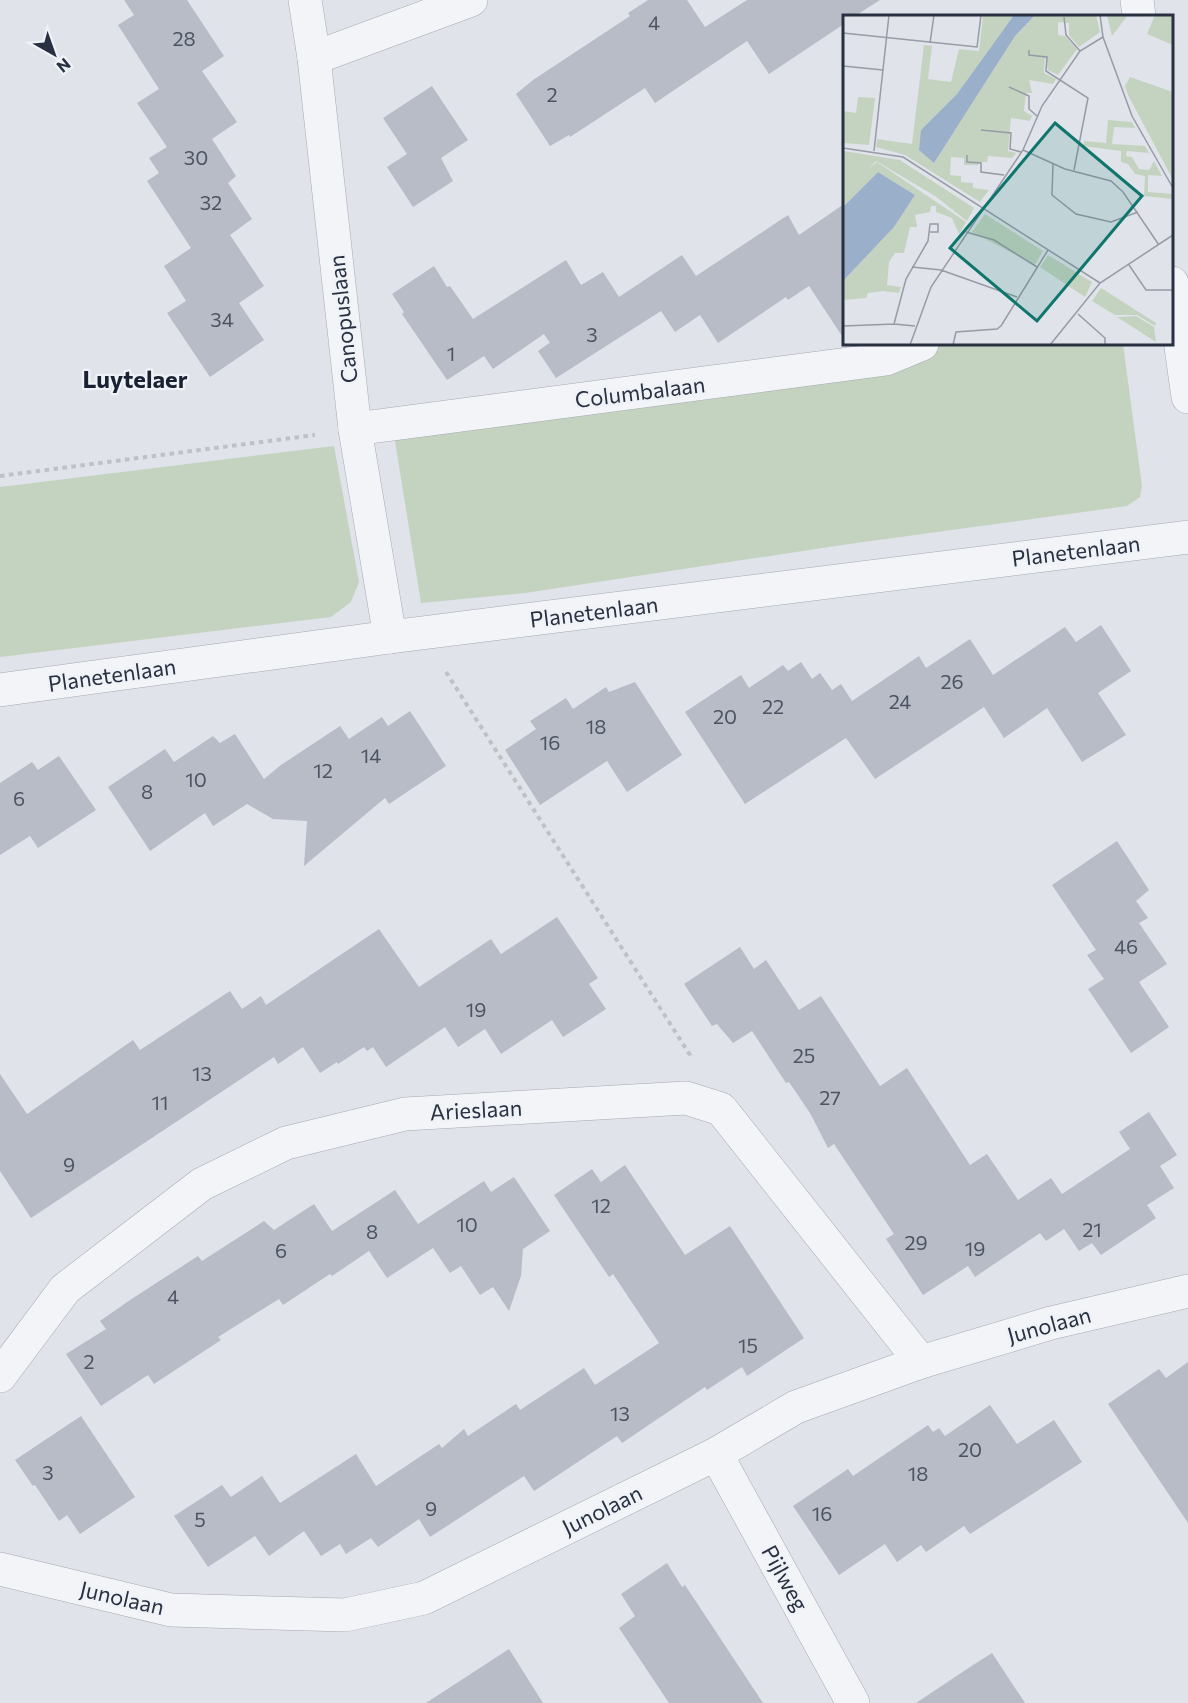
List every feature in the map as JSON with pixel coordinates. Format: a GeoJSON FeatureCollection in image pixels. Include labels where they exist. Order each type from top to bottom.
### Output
{"type":"FeatureCollection","features":[{"type":"Feature","properties":{"kind":"street","name":"Canopuslaan"},"geometry":{"type":"LineString","coordinates":[[305,0],[314,58],[355,429],[405,635]]}},
{"type":"Feature","properties":{"kind":"street"},"geometry":{"type":"LineString","coordinates":[[314,58],[471,0]]}},
{"type":"Feature","properties":{"kind":"street"},"geometry":{"type":"LineString","coordinates":[[1137,0],[1139,15]]}},
{"type":"Feature","properties":{"kind":"street"},"geometry":{"type":"LineString","coordinates":[[1173,290],[1188,398]]}},
{"type":"Feature","properties":{"kind":"street","name":"Columbalaan"},"geometry":{"type":"LineString","coordinates":[[355,429],[886,359],[920,345]]}},
{"type":"Feature","properties":{"kind":"street","name":"Planetenlaan"},"geometry":{"type":"LineString","coordinates":[[0,690],[405,635],[1188,537]]}},
{"type":"Feature","properties":{"kind":"street","name":"Arieslaan"},"geometry":{"type":"LineString","coordinates":[[0,1376],[65,1289],[202,1184],[286,1143],[405,1114],[686,1098],[721,1109],[921,1362]]}},
{"type":"Feature","properties":{"kind":"street","name":"Junolaan"},"geometry":{"type":"LineString","coordinates":[[0,1569],[171,1610],[345,1615],[424,1599],[716,1454],[796,1407],[921,1362],[1051,1323],[1188,1291]]}},
{"type":"Feature","properties":{"kind":"street","name":"Pijlweg"},"geometry":{"type":"LineString","coordinates":[[716,1454],[853,1703]]}},
{"type":"Feature","properties":{"kind":"path"},"geometry":{"type":"LineString","coordinates":[[0,476],[355,429]]}},
{"type":"Feature","properties":{"kind":"path"},"geometry":{"type":"LineString","coordinates":[[405,635],[690,1055],[686,1098]]}},
{"type":"Feature","properties":{"kind":"green space"},"geometry":{"type":"Polygon","coordinates":[[[919,345],[1123,345],[1142,486],[1140,497],[1127,506],[849,544],[525,593],[421,603],[394,435],[919,345]]]}},
{"type":"Feature","properties":{"kind":"green space"},"geometry":{"type":"Polygon","coordinates":[[[334,446],[359,582],[351,602],[331,617],[0,657],[0,487],[334,446]]]}},
{"type":"Feature","properties":{"kind":"building"},"geometry":{"type":"Polygon","coordinates":[[[124,0],[187,0],[224,56],[202,71],[237,122],[212,139],[236,176],[228,183],[252,219],[230,235],[264,286],[239,303],[264,340],[210,377],[167,313],[186,301],[164,266],[191,248],[147,181],[159,173],[149,158],[167,147],[137,103],[159,89],[118,25],[134,15],[124,0]]]}},
{"type":"Feature","properties":{"kind":"building"},"geometry":{"type":"Polygon","coordinates":[[[648,0],[687,0],[705,27],[747,0],[880,0],[857,15],[843,15],[843,25],[769,74],[747,41],[655,103],[645,88],[570,137],[569,135],[550,146],[516,94],[533,80],[630,16],[628,13],[648,0]]]}},
{"type":"Feature","properties":{"kind":"building"},"geometry":{"type":"Polygon","coordinates":[[[432,86],[468,140],[441,158],[453,181],[413,207],[387,167],[407,154],[383,118],[432,86]]]}},
{"type":"Feature","properties":{"kind":"building"},"geometry":{"type":"Polygon","coordinates":[[[843,205],[843,337],[809,286],[788,300],[786,297],[718,343],[700,315],[675,332],[661,311],[556,378],[538,351],[550,343],[544,334],[493,369],[484,356],[447,380],[402,314],[404,312],[392,294],[434,266],[447,287],[450,286],[473,319],[566,260],[581,285],[603,272],[619,297],[682,255],[696,276],[788,215],[799,235],[843,205]]]}},
{"type":"Feature","properties":{"kind":"building"},"geometry":{"type":"Polygon","coordinates":[[[1101,625],[1131,671],[1098,693],[1126,735],[1082,762],[1047,708],[1004,738],[984,707],[875,779],[846,738],[745,804],[685,712],[741,675],[749,688],[783,665],[788,671],[801,662],[812,679],[820,673],[832,690],[841,684],[852,701],[919,656],[926,668],[970,639],[993,675],[1065,627],[1076,642],[1101,625]]]}},
{"type":"Feature","properties":{"kind":"building"},"geometry":{"type":"Polygon","coordinates":[[[635,682],[682,755],[627,792],[607,761],[540,805],[505,750],[536,729],[530,721],[566,698],[573,709],[606,687],[609,692],[635,682]]]}},
{"type":"Feature","properties":{"kind":"building"},"geometry":{"type":"Polygon","coordinates":[[[410,711],[446,766],[389,804],[385,798],[304,866],[307,821],[273,819],[247,804],[213,826],[205,813],[150,851],[108,787],[165,749],[174,762],[213,736],[220,743],[235,734],[264,779],[340,726],[349,739],[382,717],[388,726],[410,711]]]}},
{"type":"Feature","properties":{"kind":"building"},"geometry":{"type":"Polygon","coordinates":[[[59,756],[96,810],[38,848],[30,836],[0,855],[0,783],[32,762],[38,770],[59,756]]]}},
{"type":"Feature","properties":{"kind":"building"},"geometry":{"type":"Polygon","coordinates":[[[1117,841],[1149,890],[1136,901],[1148,918],[1139,923],[1167,964],[1139,982],[1169,1027],[1131,1053],[1088,989],[1104,979],[1087,955],[1096,950],[1052,885],[1117,841]]]}},
{"type":"Feature","properties":{"kind":"building"},"geometry":{"type":"Polygon","coordinates":[[[557,917],[598,978],[589,984],[606,1009],[563,1037],[552,1020],[501,1054],[485,1029],[458,1047],[445,1027],[386,1067],[373,1047],[367,1051],[364,1047],[320,1073],[303,1047],[278,1064],[274,1057],[31,1218],[0,1171],[0,1074],[27,1114],[133,1040],[140,1050],[230,991],[242,1009],[261,996],[266,1005],[379,929],[419,987],[491,939],[501,954],[557,917]]]}},
{"type":"Feature","properties":{"kind":"building"},"geometry":{"type":"Polygon","coordinates":[[[740,947],[754,969],[766,960],[799,1010],[821,996],[880,1086],[907,1068],[970,1165],[987,1154],[1018,1200],[1051,1178],[1062,1194],[1130,1149],[1119,1132],[1149,1112],[1177,1155],[1160,1166],[1174,1188],[1147,1205],[1156,1218],[1101,1255],[1092,1243],[1079,1251],[1064,1229],[1046,1241],[1040,1233],[975,1277],[968,1266],[923,1295],[886,1239],[894,1234],[834,1144],[828,1148],[810,1113],[789,1082],[786,1083],[752,1031],[733,1043],[717,1024],[712,1026],[684,984],[740,947]]]}},
{"type":"Feature","properties":{"kind":"building"},"geometry":{"type":"Polygon","coordinates":[[[625,1165],[685,1255],[730,1226],[804,1338],[747,1376],[742,1367],[707,1390],[705,1387],[622,1443],[617,1436],[534,1491],[524,1476],[430,1537],[419,1519],[378,1547],[371,1538],[346,1554],[340,1544],[321,1556],[304,1531],[269,1556],[255,1536],[208,1567],[174,1516],[222,1485],[231,1497],[262,1476],[280,1503],[356,1454],[376,1486],[439,1444],[442,1448],[464,1429],[468,1436],[516,1404],[520,1410],[584,1368],[595,1385],[659,1343],[613,1274],[609,1277],[554,1195],[592,1169],[601,1182],[625,1165]]]}},
{"type":"Feature","properties":{"kind":"building"},"geometry":{"type":"Polygon","coordinates":[[[514,1177],[550,1231],[523,1249],[521,1276],[509,1311],[493,1287],[480,1295],[461,1266],[450,1273],[433,1248],[387,1278],[369,1251],[283,1305],[279,1299],[218,1337],[221,1340],[154,1384],[148,1375],[101,1406],[66,1354],[106,1329],[100,1321],[130,1300],[198,1256],[202,1261],[264,1221],[274,1230],[314,1204],[332,1231],[395,1190],[418,1224],[484,1181],[491,1192],[514,1177]]]}},
{"type":"Feature","properties":{"kind":"building"},"geometry":{"type":"Polygon","coordinates":[[[1188,1362],[1188,1523],[1108,1404],[1159,1369],[1166,1378],[1188,1362]]]}},
{"type":"Feature","properties":{"kind":"building"},"geometry":{"type":"Polygon","coordinates":[[[990,1405],[1017,1444],[1054,1420],[1082,1462],[970,1534],[964,1526],[926,1552],[921,1545],[897,1562],[885,1544],[839,1575],[793,1506],[848,1469],[853,1476],[928,1425],[933,1432],[939,1428],[945,1436],[990,1405]]]}},
{"type":"Feature","properties":{"kind":"building"},"geometry":{"type":"Polygon","coordinates":[[[81,1416],[135,1497],[80,1534],[67,1515],[59,1521],[15,1460],[81,1416]]]}},
{"type":"Feature","properties":{"kind":"building"},"geometry":{"type":"Polygon","coordinates":[[[667,1563],[682,1587],[685,1585],[763,1703],[669,1703],[619,1628],[635,1616],[621,1594],[667,1563]]]}},
{"type":"Feature","properties":{"kind":"building"},"geometry":{"type":"Polygon","coordinates":[[[509,1649],[543,1703],[426,1703],[509,1649]]]}},
{"type":"Feature","properties":{"kind":"building"},"geometry":{"type":"Polygon","coordinates":[[[992,1653],[1025,1703],[916,1703],[973,1665],[992,1653]]]}},
{"type":"Feature","properties":{"kind":"district","name":"Luytelaer"},"geometry":{"type":"Point","coordinates":[135,380]}}]}
